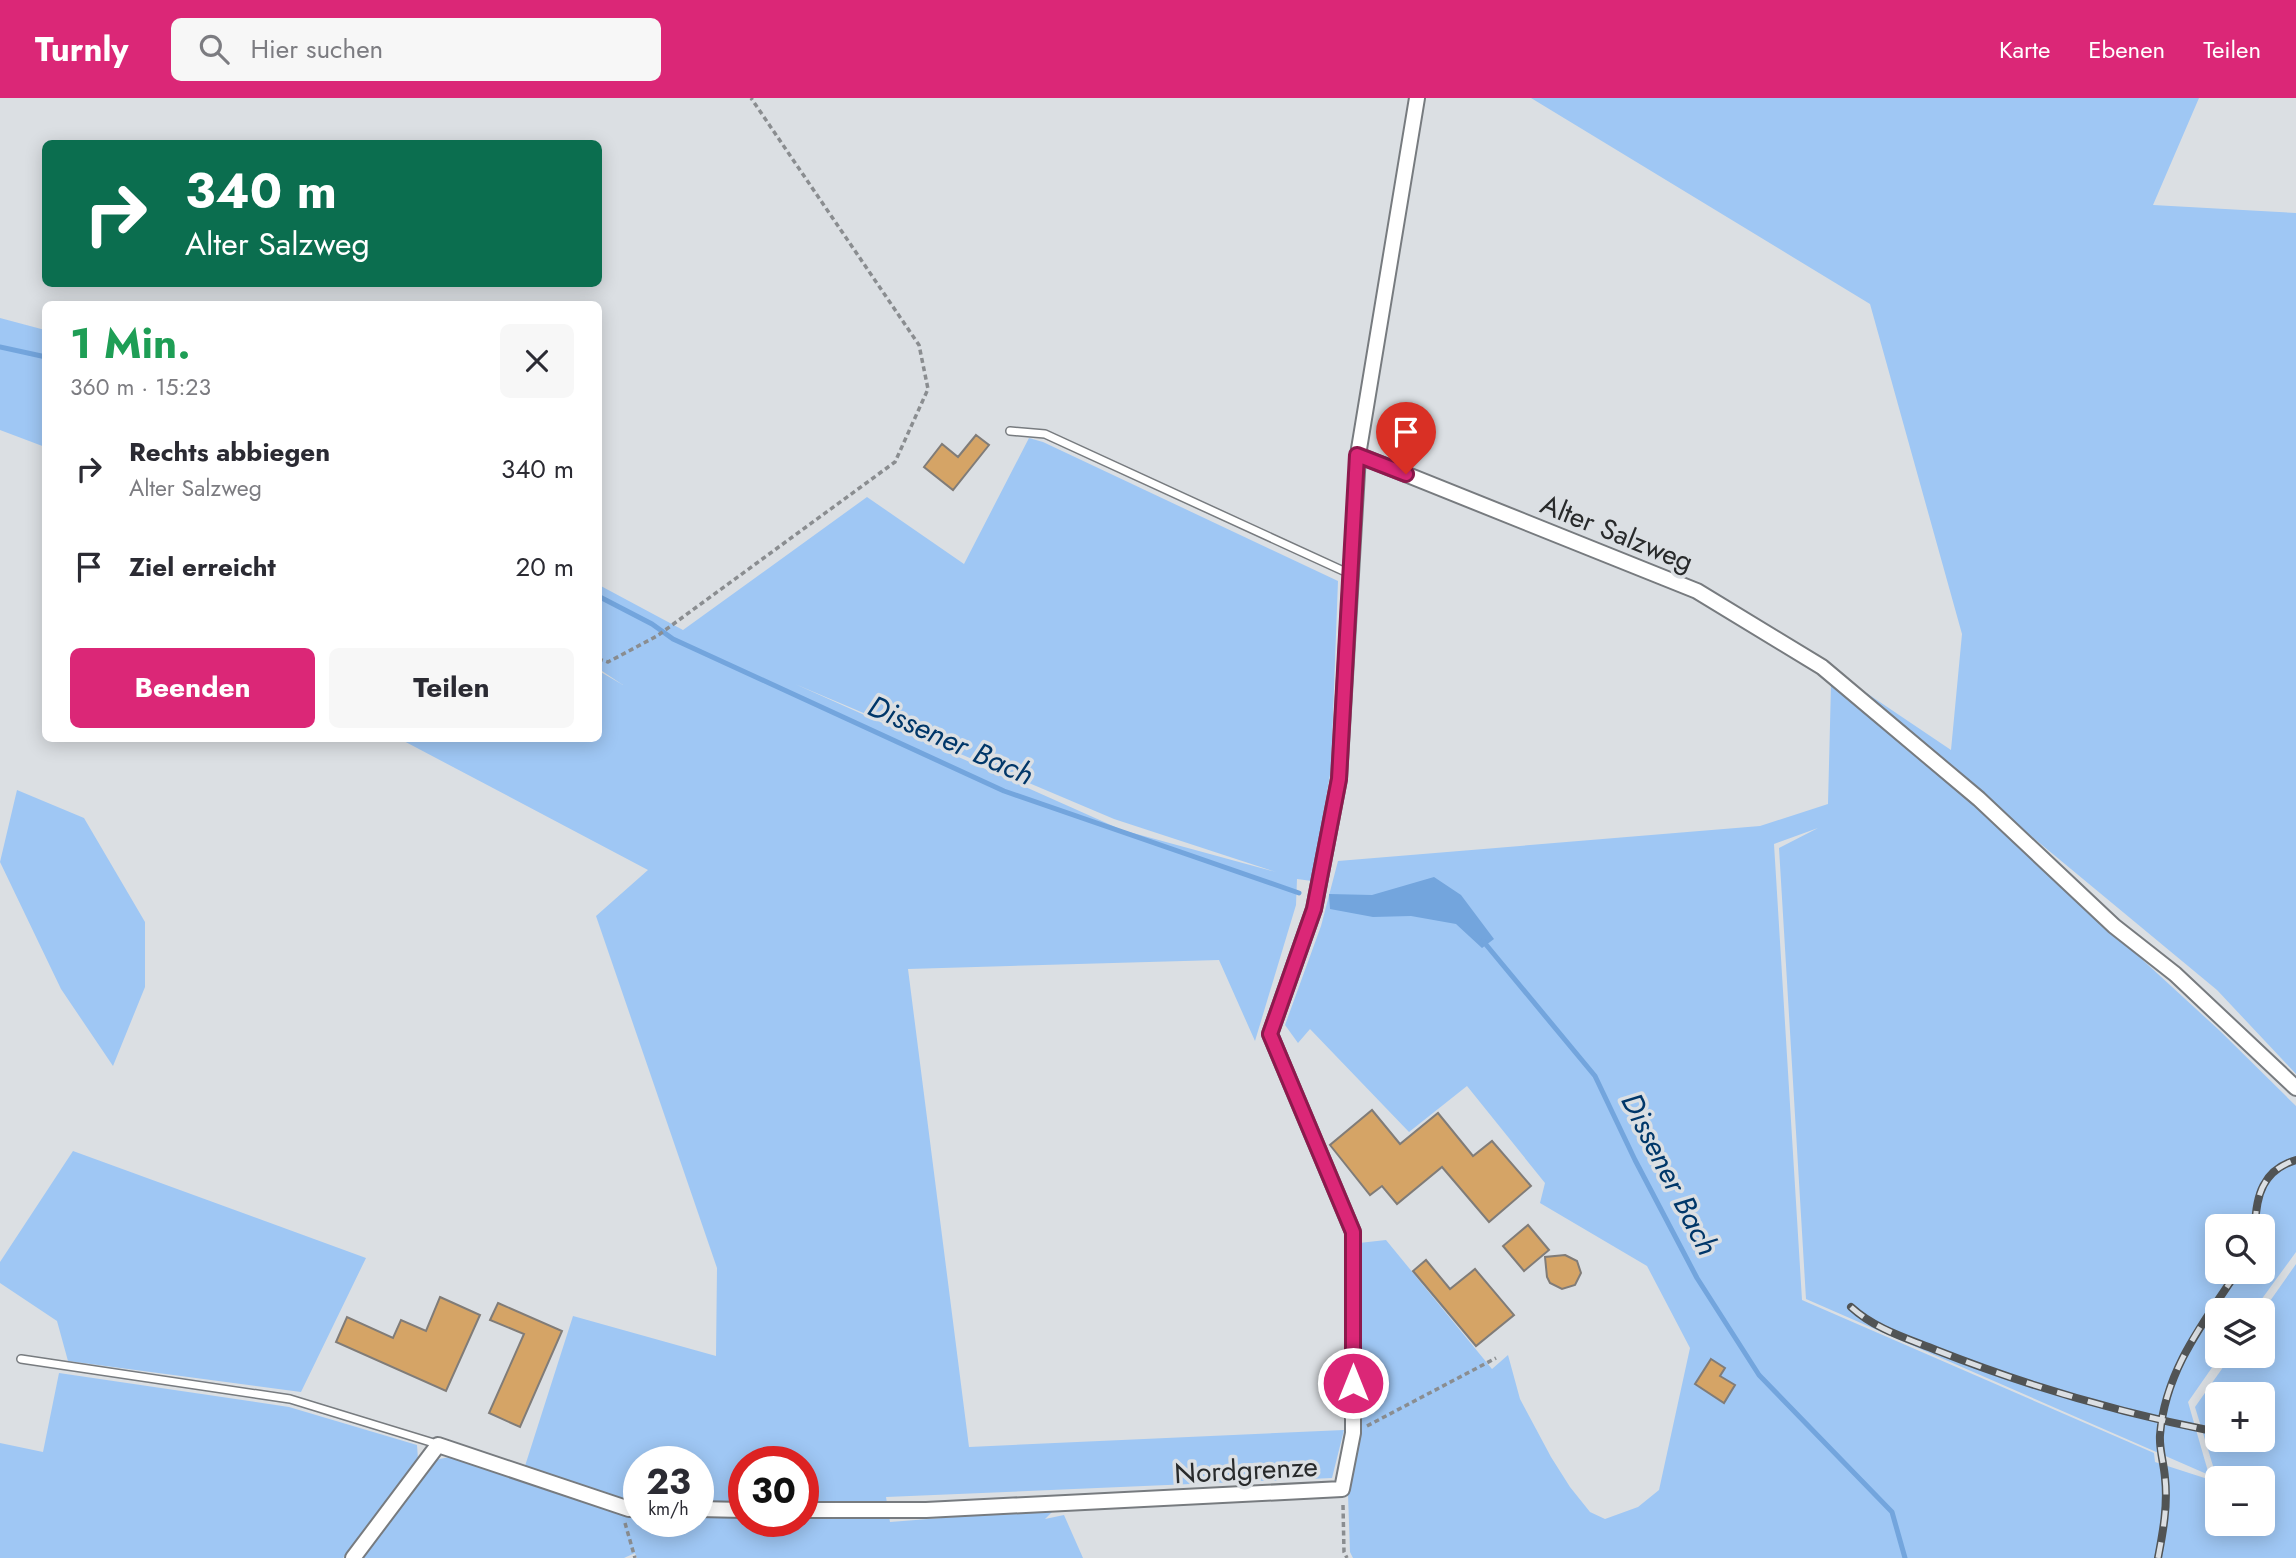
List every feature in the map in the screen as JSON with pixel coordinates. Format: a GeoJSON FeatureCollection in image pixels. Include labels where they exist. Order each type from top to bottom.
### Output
{"type":"FeatureCollection","features":[{"type":"Feature","properties":{"kind":"street"},"geometry":{"type":"LineString","coordinates":[[1357,455],[1417,98]]}},
{"type":"Feature","properties":{"kind":"street","name":"Nordgrenze"},"geometry":{"type":"LineString","coordinates":[[819,1510],[926,1510],[1342,1489],[1353,1433],[1353,1232],[1270,1034],[1314,909],[1339,779],[1357,455]]}},
{"type":"Feature","properties":{"kind":"street","name":"Alter Salzweg"},"geometry":{"type":"LineString","coordinates":[[1357,455],[1697,592],[1822,667],[1979,799],[2114,926],[2192,989],[2296,1088]]}},
{"type":"Feature","properties":{"kind":"street"},"geometry":{"type":"LineString","coordinates":[[353,1558],[438,1445],[623,1506]]}},
{"type":"Feature","properties":{"kind":"lane"},"geometry":{"type":"LineString","coordinates":[[1010,431],[1045,434],[1350,574]]}},
{"type":"Feature","properties":{"kind":"lane"},"geometry":{"type":"LineString","coordinates":[[21,1359],[290,1399],[438,1445]]}},
{"type":"Feature","properties":{"kind":"path"},"geometry":{"type":"LineString","coordinates":[[602,660],[608,662],[657,636],[895,462],[928,388],[919,345],[751,98]]}},
{"type":"Feature","properties":{"kind":"path"},"geometry":{"type":"LineString","coordinates":[[1353,1433],[1496,1358]]}},
{"type":"Feature","properties":{"kind":"path"},"geometry":{"type":"LineString","coordinates":[[1342,1489],[1344,1552],[1347,1558]]}},
{"type":"Feature","properties":{"kind":"path"},"geometry":{"type":"LineString","coordinates":[[620,1506],[635,1558]]}},
{"type":"Feature","properties":{"kind":"shaded area"},"geometry":{"type":"Polygon","coordinates":[[[1531,98],[2199,98],[2153,205],[2296,213],[2296,1074],[2217,990],[1990,802],[1973,804],[2220,1031],[2296,1106],[2296,1252],[2275,1281],[2275,1214],[2205,1214],[2205,1284],[2273,1284],[2262,1298],[2205,1298],[2205,1368],[2212,1368],[2188,1402],[2206,1466],[2205,1473],[1806,1299],[1779,848],[1818,828],[1774,844],[1802,1300],[2154,1453],[2155,1462],[2205,1478],[2205,1536],[2275,1536],[2275,1466],[2213,1466],[2209,1452],[2275,1452],[2275,1382],[2213,1382],[2223,1368],[2275,1368],[2275,1298],[2272,1298],[2296,1264],[2296,1558],[1353,1558],[1350,1552],[1348,1494],[1359,1436],[1359,1243],[1386,1240],[1492,1369],[1508,1355],[1520,1399],[1551,1457],[1590,1512],[1605,1519],[1638,1507],[1659,1490],[1690,1348],[1647,1266],[1540,1203],[1545,1183],[1467,1086],[1409,1132],[1310,1029],[1298,1043],[1285,1025],[1321,926],[1338,861],[1760,826],[1828,804],[1831,685],[1865,692],[1951,750],[1962,634],[1870,304],[1531,98]]]}},
{"type":"Feature","properties":{"kind":"shaded area"},"geometry":{"type":"Polygon","coordinates":[[[0,318],[42,329],[42,446],[0,430],[0,318]]]}},
{"type":"Feature","properties":{"kind":"shaded area"},"geometry":{"type":"Polygon","coordinates":[[[1029,438],[1043,442],[1338,581],[1331,769],[1312,881],[1297,879],[1296,905],[1255,1041],[1219,960],[908,969],[969,1447],[1344,1430],[1332,1478],[886,1497],[890,1522],[1055,1509],[1045,1519],[1064,1515],[1083,1558],[637,1558],[635,1553],[624,1558],[357,1558],[429,1461],[455,1456],[532,1469],[525,1466],[573,1316],[716,1356],[717,1268],[596,916],[648,870],[406,742],[602,742],[602,673],[623,685],[602,671],[602,587],[683,630],[867,497],[964,564],[1029,438]],[[795,684],[1122,830],[1276,872],[1114,819],[795,684]]]}},
{"type":"Feature","properties":{"kind":"shaded area"},"geometry":{"type":"Polygon","coordinates":[[[17,790],[84,818],[145,922],[145,987],[113,1066],[61,989],[0,862],[17,790]]]}},
{"type":"Feature","properties":{"kind":"shaded area"},"geometry":{"type":"Polygon","coordinates":[[[1434,877],[1461,895],[1494,939],[1482,948],[1456,924],[1411,916],[1373,917],[1330,909],[1329,894],[1372,895],[1434,877]]]}},
{"type":"Feature","properties":{"kind":"shaded area"},"geometry":{"type":"Polygon","coordinates":[[[73,1151],[366,1258],[301,1392],[68,1361],[57,1321],[0,1283],[0,1262],[73,1151]]]}},
{"type":"Feature","properties":{"kind":"shaded area"},"geometry":{"type":"Polygon","coordinates":[[[59,1373],[289,1407],[417,1445],[418,1459],[343,1558],[0,1558],[0,1443],[43,1452],[59,1373]]]}},
{"type":"Feature","properties":{"kind":"shaded area"},"geometry":{"type":"Polygon","coordinates":[[[2205,1393],[2205,1440],[2195,1407],[2205,1393]]]}},
{"type":"Feature","properties":{"kind":"building"},"geometry":{"type":"Polygon","coordinates":[[[976,435],[989,445],[953,490],[924,467],[942,444],[958,457],[976,435]]]}},
{"type":"Feature","properties":{"kind":"building"},"geometry":{"type":"Polygon","coordinates":[[[1372,1110],[1400,1144],[1438,1113],[1473,1156],[1492,1141],[1531,1186],[1489,1222],[1442,1167],[1397,1204],[1382,1186],[1370,1195],[1330,1145],[1372,1110]]]}},
{"type":"Feature","properties":{"kind":"building"},"geometry":{"type":"Polygon","coordinates":[[[1528,1225],[1549,1250],[1524,1271],[1503,1246],[1528,1225]]]}},
{"type":"Feature","properties":{"kind":"building"},"geometry":{"type":"Polygon","coordinates":[[[1565,1255],[1577,1261],[1581,1273],[1575,1285],[1562,1289],[1550,1283],[1545,1257],[1565,1255]]]}},
{"type":"Feature","properties":{"kind":"building"},"geometry":{"type":"Polygon","coordinates":[[[1426,1260],[1450,1289],[1475,1269],[1514,1315],[1476,1346],[1413,1271],[1426,1260]]]}},
{"type":"Feature","properties":{"kind":"building"},"geometry":{"type":"Polygon","coordinates":[[[440,1297],[480,1315],[446,1391],[336,1342],[347,1317],[393,1338],[401,1320],[426,1331],[440,1297]]]}},
{"type":"Feature","properties":{"kind":"building"},"geometry":{"type":"Polygon","coordinates":[[[498,1303],[562,1331],[520,1427],[489,1413],[524,1334],[490,1320],[498,1303]]]}},
{"type":"Feature","properties":{"kind":"building"},"geometry":{"type":"Polygon","coordinates":[[[1711,1359],[1725,1368],[1720,1376],[1735,1385],[1724,1403],[1695,1384],[1711,1359]]]}},
{"type":"Feature","properties":{"kind":"waterway","name":"Dissener Bach"},"geometry":{"type":"LineString","coordinates":[[0,347],[42,356]]}},
{"type":"Feature","properties":{"kind":"waterway","name":"Dissener Bach"},"geometry":{"type":"LineString","coordinates":[[602,598],[652,624],[673,639],[1004,791],[1299,893]]}},
{"type":"Feature","properties":{"kind":"waterway","name":"Dissener Bach"},"geometry":{"type":"LineString","coordinates":[[1483,941],[1595,1076],[1635,1160],[1697,1278],[1759,1375],[1892,1512],[1905,1558]]}},
{"type":"Feature","properties":{"kind":"railway"},"geometry":{"type":"LineString","coordinates":[[2256,1214],[2260,1194],[2269,1177],[2285,1164],[2296,1160]]}},
{"type":"Feature","properties":{"kind":"railway"},"geometry":{"type":"LineString","coordinates":[[2158,1558],[2166,1498],[2160,1446],[2163,1412],[2169,1390],[2188,1349],[2229,1284]]}},
{"type":"Feature","properties":{"kind":"railway"},"geometry":{"type":"LineString","coordinates":[[1851,1307],[1891,1332],[1970,1363],[2110,1407],[2205,1429]]}},
{"type":"Feature","properties":{"kind":"route"},"geometry":{"type":"LineString","coordinates":[[1353,1383],[1353,1232],[1270,1034],[1314,909],[1339,779],[1357,455],[1406,474]]}}]}
